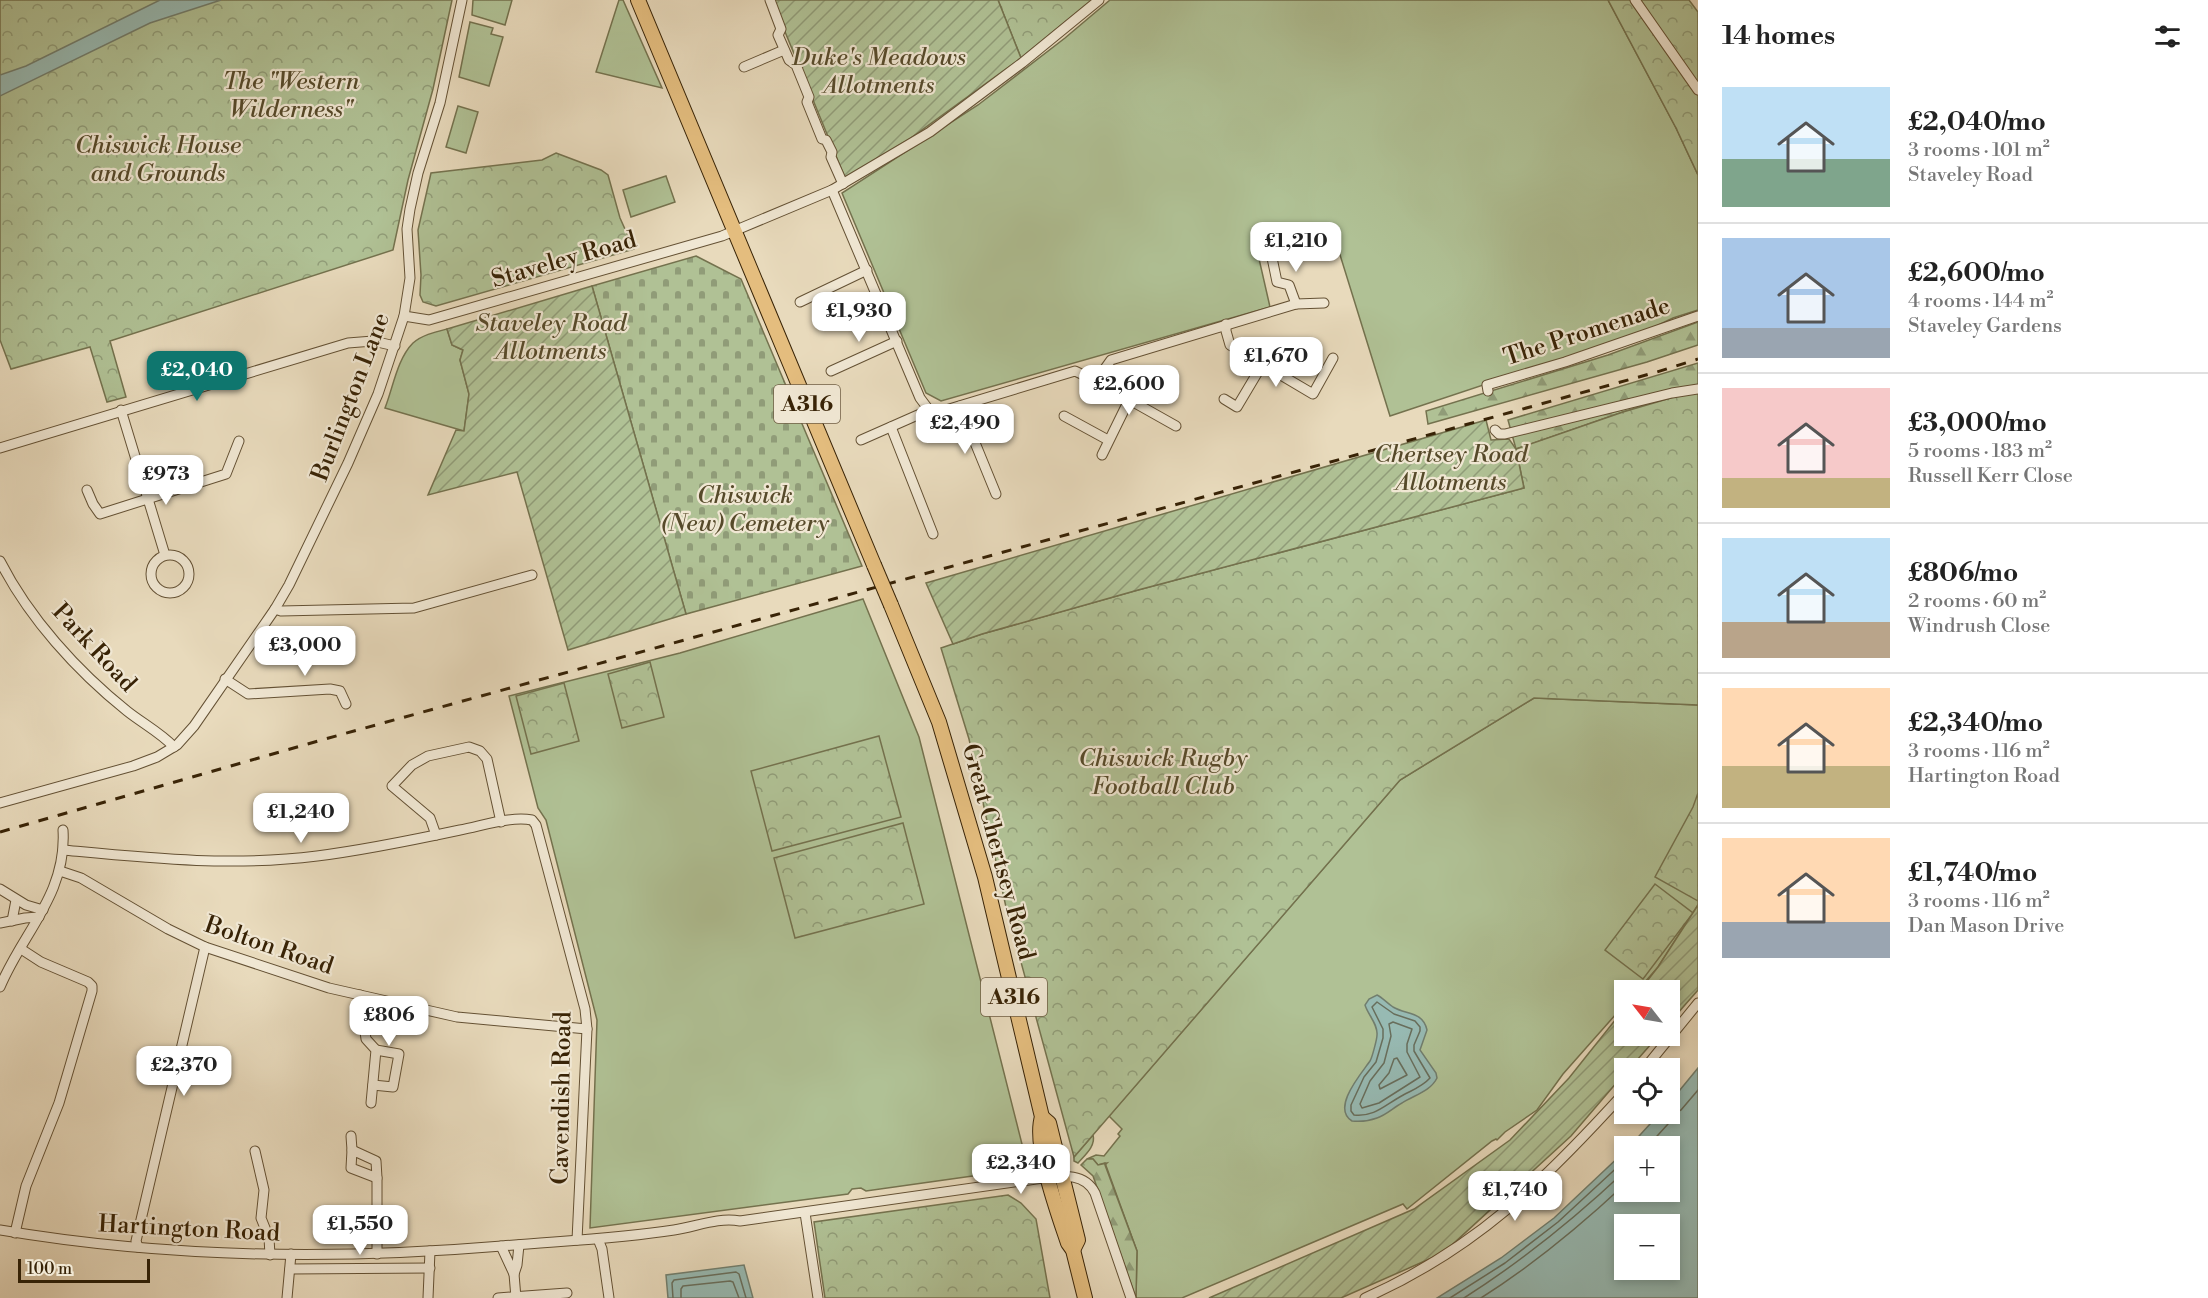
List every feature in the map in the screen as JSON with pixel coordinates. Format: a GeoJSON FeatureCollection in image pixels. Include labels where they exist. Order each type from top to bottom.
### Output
{"type":"FeatureCollection","features":[{"type":"Feature","properties":{"kind":"highway","name":"A316"},"geometry":{"type":"LineString","coordinates":[[638,0],[734,231]]}},
{"type":"Feature","properties":{"kind":"highway","name":"Great Chertsey Road"},"geometry":{"type":"LineString","coordinates":[[734,231],[939,722],[985,877],[1042,1117],[1050,1123],[1056,1177]]}},
{"type":"Feature","properties":{"kind":"highway","name":"A316"},"geometry":{"type":"LineString","coordinates":[[1056,1177],[1078,1240],[1073,1250],[1085,1298]]}},
{"type":"Feature","properties":{"kind":"street","name":"Burlington Lane"},"geometry":{"type":"LineString","coordinates":[[0,803],[133,766],[157,758],[174,747],[194,726],[275,609],[315,536],[378,394],[395,346],[404,316],[410,278],[407,230],[410,209],[418,173],[440,103],[462,0]]}},
{"type":"Feature","properties":{"kind":"street"},"geometry":{"type":"LineString","coordinates":[[770,0],[781,29],[778,35],[789,60],[796,65],[809,97],[807,102],[822,139],[826,140],[832,152],[831,157],[843,184]]}},
{"type":"Feature","properties":{"kind":"street","name":"Staveley Road"},"geometry":{"type":"LineString","coordinates":[[404,316],[429,320],[734,231],[832,190],[930,132],[1022,63],[1099,0]]}},
{"type":"Feature","properties":{"kind":"street"},"geometry":{"type":"LineString","coordinates":[[1635,0],[1698,90]]}},
{"type":"Feature","properties":{"kind":"street"},"geometry":{"type":"LineString","coordinates":[[744,67],[784,50]]}},
{"type":"Feature","properties":{"kind":"street"},"geometry":{"type":"LineString","coordinates":[[832,190],[920,398],[929,410],[936,412],[960,406],[1075,371],[1176,426]]}},
{"type":"Feature","properties":{"kind":"street"},"geometry":{"type":"LineString","coordinates":[[1271,253],[1277,282],[1289,285],[1296,304]]}},
{"type":"Feature","properties":{"kind":"street"},"geometry":{"type":"LineString","coordinates":[[800,302],[867,270]]}},
{"type":"Feature","properties":{"kind":"street"},"geometry":{"type":"LineString","coordinates":[[1096,381],[1111,360],[1296,304],[1324,303]]}},
{"type":"Feature","properties":{"kind":"street","name":"The Promenade"},"geometry":{"type":"LineString","coordinates":[[1487,388],[1698,316]]}},
{"type":"Feature","properties":{"kind":"street"},"geometry":{"type":"LineString","coordinates":[[1226,324],[1230,345],[1313,394],[1333,358]]}},
{"type":"Feature","properties":{"kind":"street"},"geometry":{"type":"LineString","coordinates":[[0,448],[348,343],[373,341],[395,346]]}},
{"type":"Feature","properties":{"kind":"street"},"geometry":{"type":"LineString","coordinates":[[831,371],[897,341]]}},
{"type":"Feature","properties":{"kind":"street"},"geometry":{"type":"LineString","coordinates":[[1224,399],[1237,407],[1262,365]]}},
{"type":"Feature","properties":{"kind":"street"},"geometry":{"type":"LineString","coordinates":[[1495,430],[1499,434],[1505,434],[1672,393],[1698,389]]}},
{"type":"Feature","properties":{"kind":"street"},"geometry":{"type":"LineString","coordinates":[[1102,455],[1130,400]]}},
{"type":"Feature","properties":{"kind":"street"},"geometry":{"type":"LineString","coordinates":[[960,406],[996,494]]}},
{"type":"Feature","properties":{"kind":"street"},"geometry":{"type":"LineString","coordinates":[[861,440],[929,410]]}},
{"type":"Feature","properties":{"kind":"street"},"geometry":{"type":"LineString","coordinates":[[121,411],[165,555]]}},
{"type":"Feature","properties":{"kind":"street"},"geometry":{"type":"LineString","coordinates":[[1064,416],[1108,440]]}},
{"type":"Feature","properties":{"kind":"street"},"geometry":{"type":"LineString","coordinates":[[891,427],[933,534]]}},
{"type":"Feature","properties":{"kind":"street"},"geometry":{"type":"LineString","coordinates":[[87,490],[100,514],[226,474],[239,441]]}},
{"type":"Feature","properties":{"kind":"street"},"geometry":{"type":"LineString","coordinates":[[165,555],[178,556],[187,565],[188,578],[185,584],[176,591],[164,592],[154,584],[152,579],[151,573],[155,562],[165,555]]}},
{"type":"Feature","properties":{"kind":"street","name":"Park Road"},"geometry":{"type":"LineString","coordinates":[[0,561],[46,630],[67,654],[110,696],[174,747]]}},
{"type":"Feature","properties":{"kind":"street"},"geometry":{"type":"LineString","coordinates":[[275,609],[311,612],[414,608],[532,575]]}},
{"type":"Feature","properties":{"kind":"street"},"geometry":{"type":"LineString","coordinates":[[0,583],[8,576]]}},
{"type":"Feature","properties":{"kind":"street"},"geometry":{"type":"LineString","coordinates":[[225,679],[248,694],[330,689],[340,691],[346,704]]}},
{"type":"Feature","properties":{"kind":"street"},"geometry":{"type":"LineString","coordinates":[[63,850],[159,859],[243,862],[318,856],[436,835],[501,822],[487,759],[474,748],[469,747],[422,759],[403,772],[392,786],[430,818],[436,835]]}},
{"type":"Feature","properties":{"kind":"street","name":"Cavendish Road"},"geometry":{"type":"LineString","coordinates":[[501,822],[532,820],[536,825],[585,1009],[587,1029],[577,1240]]}},
{"type":"Feature","properties":{"kind":"street"},"geometry":{"type":"LineString","coordinates":[[0,987],[55,886],[63,850],[63,830]]}},
{"type":"Feature","properties":{"kind":"street","name":"Bolton Road"},"geometry":{"type":"LineString","coordinates":[[60,871],[88,882],[168,929],[205,947],[297,978],[457,1017],[587,1029]]}},
{"type":"Feature","properties":{"kind":"street"},"geometry":{"type":"LineString","coordinates":[[0,889],[41,914]]}},
{"type":"Feature","properties":{"kind":"street"},"geometry":{"type":"LineString","coordinates":[[12,921],[16,900]]}},
{"type":"Feature","properties":{"kind":"street"},"geometry":{"type":"LineString","coordinates":[[0,923],[41,914]]}},
{"type":"Feature","properties":{"kind":"street"},"geometry":{"type":"LineString","coordinates":[[138,1247],[136,1241],[205,947]]}},
{"type":"Feature","properties":{"kind":"street"},"geometry":{"type":"LineString","coordinates":[[15,1233],[26,1186],[59,1103],[93,988],[88,982],[41,962],[21,949]]}},
{"type":"Feature","properties":{"kind":"street"},"geometry":{"type":"LineString","coordinates":[[360,995],[366,1039],[376,1050],[399,1054],[393,1087],[373,1085]]}},
{"type":"Feature","properties":{"kind":"street"},"geometry":{"type":"LineString","coordinates":[[1654,1058],[1698,1003]]}},
{"type":"Feature","properties":{"kind":"street"},"geometry":{"type":"LineString","coordinates":[[371,1103],[376,1050]]}},
{"type":"Feature","properties":{"kind":"street"},"geometry":{"type":"LineString","coordinates":[[1365,1298],[1420,1272],[1491,1224],[1560,1163],[1614,1104]]}},
{"type":"Feature","properties":{"kind":"street"},"geometry":{"type":"LineString","coordinates":[[351,1136],[351,1168],[377,1178]]}},
{"type":"Feature","properties":{"kind":"street"},"geometry":{"type":"LineString","coordinates":[[352,1150],[376,1161],[377,1254]]}},
{"type":"Feature","properties":{"kind":"street"},"geometry":{"type":"LineString","coordinates":[[255,1151],[264,1190],[261,1218],[269,1238],[270,1255]]}},
{"type":"Feature","properties":{"kind":"street"},"geometry":{"type":"LineString","coordinates":[[1056,1177],[1081,1178],[1092,1187],[1131,1298]]}},
{"type":"Feature","properties":{"kind":"street","name":"Hartington Road"},"geometry":{"type":"LineString","coordinates":[[0,1230],[79,1243],[138,1247],[270,1255],[377,1254],[598,1239],[700,1226],[704,1223],[805,1213],[1056,1177]]}},
{"type":"Feature","properties":{"kind":"street"},"geometry":{"type":"LineString","coordinates":[[805,1213],[818,1298]]}},
{"type":"Feature","properties":{"kind":"street"},"geometry":{"type":"LineString","coordinates":[[598,1239],[602,1250],[609,1298]]}},
{"type":"Feature","properties":{"kind":"street"},"geometry":{"type":"LineString","coordinates":[[513,1274],[517,1265],[519,1245]]}},
{"type":"Feature","properties":{"kind":"street"},"geometry":{"type":"LineString","coordinates":[[501,1246],[513,1274],[516,1297]]}},
{"type":"Feature","properties":{"kind":"street"},"geometry":{"type":"LineString","coordinates":[[428,1298],[430,1251]]}},
{"type":"Feature","properties":{"kind":"street"},"geometry":{"type":"LineString","coordinates":[[287,1298],[291,1254]]}},
{"type":"Feature","properties":{"kind":"street"},"geometry":{"type":"LineString","coordinates":[[290,1269],[430,1268]]}},
{"type":"Feature","properties":{"kind":"street"},"geometry":{"type":"LineString","coordinates":[[498,1298],[567,1293]]}},
{"type":"Feature","properties":{"kind":"green space","name":"Chiswick House and Grounds"},"geometry":{"type":"Polygon","coordinates":[[[0,0],[452,0],[433,89],[408,180],[393,250],[110,341],[126,397],[107,402],[90,347],[11,369],[0,340],[0,0]]]}},
{"type":"Feature","properties":{"kind":"green space"},"geometry":{"type":"Polygon","coordinates":[[[473,0],[512,0],[505,25],[472,15],[473,0]]]}},
{"type":"Feature","properties":{"kind":"green space"},"geometry":{"type":"Polygon","coordinates":[[[619,0],[623,0],[662,88],[596,72],[619,0]]]}},
{"type":"Feature","properties":{"kind":"green space","name":"Duke's Meadows Allotments"},"geometry":{"type":"Polygon","coordinates":[[[772,0],[998,0],[1021,58],[908,140],[845,178],[772,0]]]}},
{"type":"Feature","properties":{"kind":"green space"},"geometry":{"type":"Polygon","coordinates":[[[998,0],[1092,0],[1021,58],[998,0]]]}},
{"type":"Feature","properties":{"kind":"green space"},"geometry":{"type":"Polygon","coordinates":[[[1110,0],[1608,0],[1676,128],[1698,175],[1698,310],[1673,318],[1648,330],[1390,416],[1332,229],[1257,250],[1270,307],[941,401],[926,393],[842,193],[978,105],[1110,0]]]}},
{"type":"Feature","properties":{"kind":"green space"},"geometry":{"type":"Polygon","coordinates":[[[1608,0],[1689,0],[1698,12],[1698,175],[1676,128],[1608,0]]]}},
{"type":"Feature","properties":{"kind":"green space"},"geometry":{"type":"Polygon","coordinates":[[[470,22],[493,28],[491,34],[503,37],[489,86],[459,77],[470,22]]]}},
{"type":"Feature","properties":{"kind":"green space"},"geometry":{"type":"Polygon","coordinates":[[[458,106],[478,112],[466,153],[446,147],[458,106]]]}},
{"type":"Feature","properties":{"kind":"green space"},"geometry":{"type":"Polygon","coordinates":[[[556,153],[601,170],[608,175],[620,218],[634,249],[436,306],[423,302],[420,295],[418,230],[431,173],[542,160],[556,153]]]}},
{"type":"Feature","properties":{"kind":"green space"},"geometry":{"type":"Polygon","coordinates":[[[666,176],[675,202],[631,217],[623,190],[666,176]]]}},
{"type":"Feature","properties":{"kind":"green space","name":"Chiswick (New) Cemetery"},"geometry":{"type":"Polygon","coordinates":[[[696,256],[741,279],[862,566],[686,614],[592,286],[696,256]]]}},
{"type":"Feature","properties":{"kind":"green space","name":"Staveley Road Allotments"},"geometry":{"type":"Polygon","coordinates":[[[592,286],[686,614],[568,650],[517,472],[428,495],[456,430],[464,431],[469,394],[460,360],[463,350],[452,345],[447,329],[592,286]]]}},
{"type":"Feature","properties":{"kind":"green space"},"geometry":{"type":"Polygon","coordinates":[[[1698,322],[1698,345],[1647,362],[1428,424],[1426,411],[1608,355],[1698,322]]]}},
{"type":"Feature","properties":{"kind":"green space"},"geometry":{"type":"Polygon","coordinates":[[[447,329],[452,345],[463,350],[460,360],[469,394],[464,431],[385,408],[399,365],[413,343],[429,334],[447,329]]]}},
{"type":"Feature","properties":{"kind":"green space"},"geometry":{"type":"Polygon","coordinates":[[[1698,363],[1698,390],[1623,412],[1516,449],[1508,420],[1698,363]]]}},
{"type":"Feature","properties":{"kind":"green space","name":"Chiswick Rugby Football Club"},"geometry":{"type":"Polygon","coordinates":[[[1698,390],[1698,705],[1534,698],[1400,780],[1074,1157],[1006,907],[969,739],[941,648],[982,634],[1138,590],[1524,488],[1516,449],[1623,412],[1698,390]]]}},
{"type":"Feature","properties":{"kind":"green space","name":"Chertsey Road Allotments"},"geometry":{"type":"Polygon","coordinates":[[[1486,420],[1491,440],[1509,439],[1516,449],[1524,488],[1138,590],[953,644],[926,583],[1486,420]]]}},
{"type":"Feature","properties":{"kind":"green space"},"geometry":{"type":"Polygon","coordinates":[[[863,599],[919,737],[1023,1148],[1008,1171],[866,1191],[861,1188],[852,1189],[848,1194],[590,1228],[597,1020],[546,820],[538,808],[509,696],[680,653],[863,599]]]}},
{"type":"Feature","properties":{"kind":"green space"},"geometry":{"type":"Polygon","coordinates":[[[650,662],[664,717],[622,728],[608,674],[650,662]]]}},
{"type":"Feature","properties":{"kind":"green space"},"geometry":{"type":"Polygon","coordinates":[[[564,683],[579,741],[531,754],[516,696],[564,683]]]}},
{"type":"Feature","properties":{"kind":"green space"},"geometry":{"type":"Polygon","coordinates":[[[1534,698],[1698,705],[1698,905],[1658,967],[1647,980],[1614,980],[1614,1016],[1563,1074],[1537,1110],[1497,1140],[1492,1141],[1407,1209],[1403,1204],[1182,1298],[1136,1298],[1137,1251],[1105,1163],[1098,1165],[1093,1159],[1087,1159],[1096,1155],[1104,1156],[1120,1136],[1118,1134],[1122,1129],[1109,1116],[1400,780],[1534,698]]]}},
{"type":"Feature","properties":{"kind":"green space"},"geometry":{"type":"Polygon","coordinates":[[[879,736],[901,817],[772,851],[751,771],[879,736]]]}},
{"type":"Feature","properties":{"kind":"green space"},"geometry":{"type":"Polygon","coordinates":[[[1698,793],[1698,901],[1655,877],[1693,807],[1698,793]]]}},
{"type":"Feature","properties":{"kind":"green space"},"geometry":{"type":"Polygon","coordinates":[[[903,823],[924,904],[795,938],[774,858],[903,823]]]}},
{"type":"Feature","properties":{"kind":"green space"},"geometry":{"type":"Polygon","coordinates":[[[1655,884],[1693,913],[1643,979],[1605,950],[1655,884]]]}},
{"type":"Feature","properties":{"kind":"green space"},"geometry":{"type":"Polygon","coordinates":[[[1698,905],[1698,990],[1680,1011],[1680,980],[1648,980],[1698,905]]]}},
{"type":"Feature","properties":{"kind":"green space"},"geometry":{"type":"Polygon","coordinates":[[[1614,1022],[1614,1046],[1649,1046],[1639,1058],[1614,1058],[1614,1086],[1571,1136],[1443,1253],[1341,1298],[1209,1298],[1414,1209],[1510,1140],[1569,1078],[1614,1022]]]}},
{"type":"Feature","properties":{"kind":"green space"},"geometry":{"type":"Polygon","coordinates":[[[1093,1135],[1093,1143],[1089,1150],[1078,1163],[1074,1161],[1074,1157],[1093,1135]]]}},
{"type":"Feature","properties":{"kind":"green space"},"geometry":{"type":"Polygon","coordinates":[[[1087,1159],[1093,1159],[1098,1165],[1107,1163],[1105,1165],[1137,1251],[1136,1298],[1093,1176],[1081,1165],[1087,1159]]]}},
{"type":"Feature","properties":{"kind":"green space"},"geometry":{"type":"Polygon","coordinates":[[[1008,1195],[1021,1203],[1036,1219],[1050,1298],[825,1298],[814,1222],[1008,1195]]]}},
{"type":"Feature","properties":{"kind":"water"},"geometry":{"type":"Polygon","coordinates":[[[160,0],[221,0],[150,23],[0,96],[0,75],[26,66],[160,0]]]}},
{"type":"Feature","properties":{"kind":"water"},"geometry":{"type":"Polygon","coordinates":[[[1377,995],[1398,1010],[1418,1016],[1425,1024],[1427,1030],[1420,1050],[1437,1078],[1426,1090],[1380,1117],[1365,1121],[1352,1121],[1346,1115],[1346,1100],[1373,1053],[1377,1031],[1365,1005],[1369,999],[1377,995]]]}},
{"type":"Feature","properties":{"kind":"water"},"geometry":{"type":"Polygon","coordinates":[[[1698,1068],[1698,1298],[1437,1298],[1501,1258],[1554,1218],[1614,1161],[1614,1202],[1680,1202],[1680,1136],[1639,1136],[1650,1124],[1680,1124],[1680,1090],[1698,1068]]]}},
{"type":"Feature","properties":{"kind":"water"},"geometry":{"type":"Polygon","coordinates":[[[744,1265],[753,1298],[668,1298],[666,1275],[744,1265]]]}},
{"type":"Feature","properties":{"kind":"railway"},"geometry":{"type":"LineString","coordinates":[[0,832],[325,739],[1698,359]]}},
{"type":"Feature","properties":{"kind":"park label","name":"The \"Western Wilderness\""},"geometry":{"type":"Point","coordinates":[291,96]}}]}
